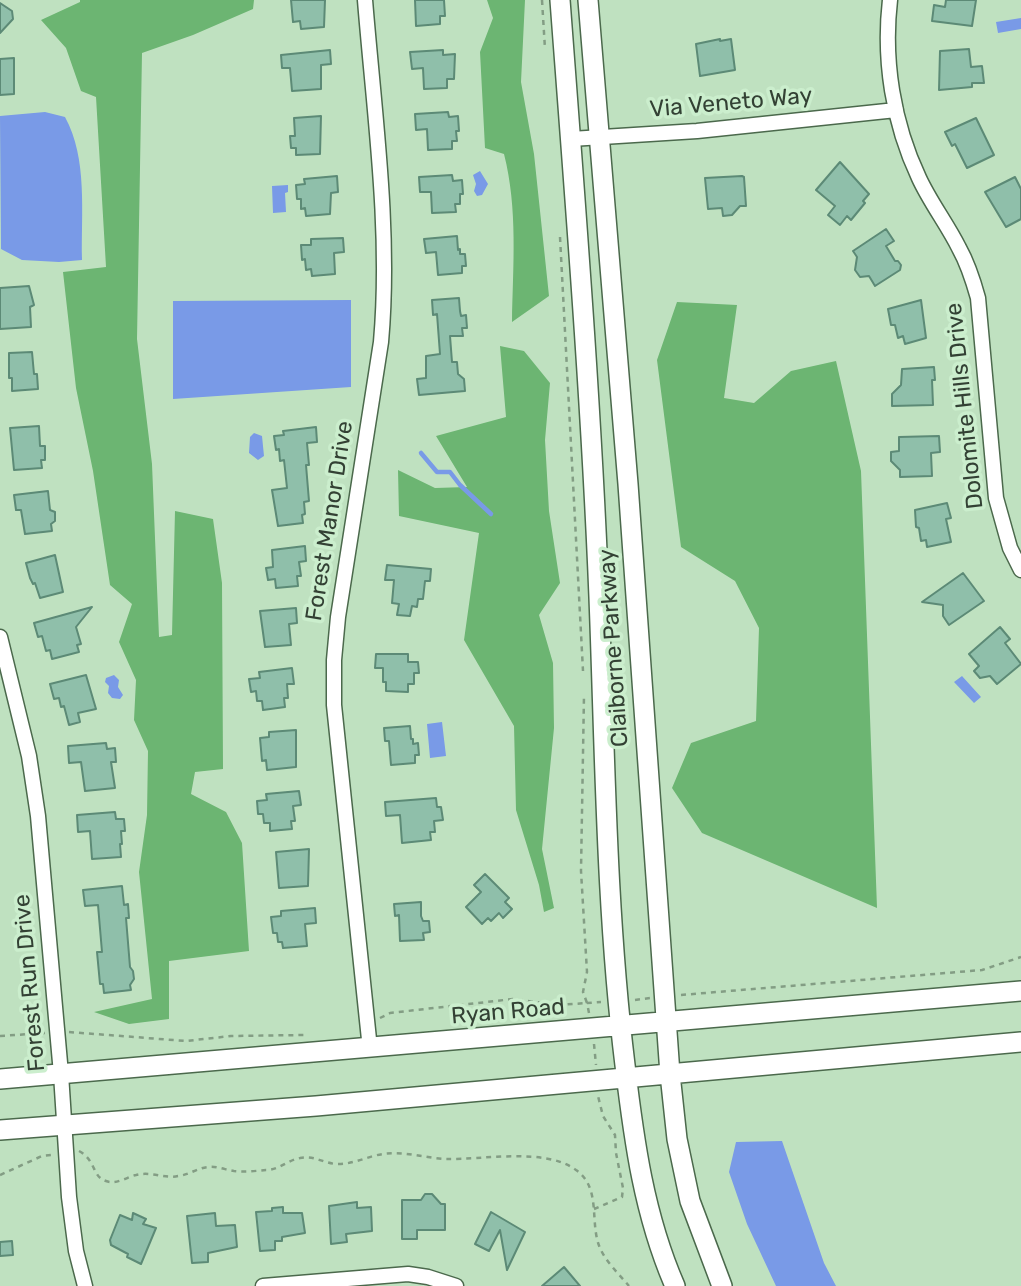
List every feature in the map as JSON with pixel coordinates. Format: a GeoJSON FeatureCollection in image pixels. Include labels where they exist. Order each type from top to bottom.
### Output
{"type":"FeatureCollection","features":[{"type":"Feature","properties":{"kind":"main road","name":"Claiborne Parkway"},"geometry":{"type":"LineString","coordinates":[[560,0],[599,594],[606,804],[617,1002],[637,1160],[658,1242],[675,1286]]}},
{"type":"Feature","properties":{"kind":"main road","name":"Claiborne Parkway"},"geometry":{"type":"LineString","coordinates":[[588,0],[629,498],[670,1074],[677,1139],[690,1201],[722,1286]]}},
{"type":"Feature","properties":{"kind":"main road","name":"Ryan Road"},"geometry":{"type":"LineString","coordinates":[[0,1079],[1021,991]]}},
{"type":"Feature","properties":{"kind":"main road"},"geometry":{"type":"LineString","coordinates":[[0,1130],[316,1106],[1021,1042]]}},
{"type":"Feature","properties":{"kind":"street","name":"Forest Manor Drive"},"geometry":{"type":"LineString","coordinates":[[365,0],[385,253],[384,301],[381,342],[338,617],[334,705],[370,1049]]}},
{"type":"Feature","properties":{"kind":"street","name":"Dolomite Hills Drive"},"geometry":{"type":"LineString","coordinates":[[890,0],[887,42],[895,110],[905,145],[919,178],[958,246],[970,271],[978,298],[996,498],[1010,548],[1021,570]]}},
{"type":"Feature","properties":{"kind":"street","name":"Via Veneto Way"},"geometry":{"type":"LineString","coordinates":[[571,139],[697,131],[895,110]]}},
{"type":"Feature","properties":{"kind":"street","name":"Forest Run Drive"},"geometry":{"type":"LineString","coordinates":[[0,637],[29,756],[38,816],[61,1074],[65,1153],[76,1251],[86,1286]]}},
{"type":"Feature","properties":{"kind":"street"},"geometry":{"type":"LineString","coordinates":[[263,1286],[408,1274],[456,1286]]}},
{"type":"Feature","properties":{"kind":"path"},"geometry":{"type":"LineString","coordinates":[[541,0],[546,52]]}},
{"type":"Feature","properties":{"kind":"path"},"geometry":{"type":"LineString","coordinates":[[559,225],[584,680]]}},
{"type":"Feature","properties":{"kind":"path"},"geometry":{"type":"LineString","coordinates":[[584,693],[581,870],[587,972],[583,992],[592,1029],[599,1104],[615,1135],[623,1188],[622,1197],[594,1209]]}},
{"type":"Feature","properties":{"kind":"path"},"geometry":{"type":"LineString","coordinates":[[367,1024],[390,1013],[513,999],[558,1005],[617,1002],[982,970],[1021,957]]}},
{"type":"Feature","properties":{"kind":"path"},"geometry":{"type":"LineString","coordinates":[[0,1036],[57,1032],[186,1041],[231,1036],[308,1035]]}},
{"type":"Feature","properties":{"kind":"path"},"geometry":{"type":"LineString","coordinates":[[0,1175],[42,1156],[80,1151],[89,1156],[100,1178],[106,1182],[150,1173],[177,1177],[197,1168],[212,1166],[238,1171],[276,1169],[303,1157],[337,1164],[397,1153],[447,1159],[538,1158],[561,1162],[585,1178],[594,1200],[599,1246],[628,1286]]}},
{"type":"Feature","properties":{"kind":"green space"},"geometry":{"type":"Polygon","coordinates":[[[80,0],[254,0],[253,9],[142,53],[137,339],[152,464],[159,637],[172,635],[175,511],[213,519],[222,583],[223,769],[195,772],[191,794],[226,812],[242,843],[249,951],[169,961],[169,1019],[129,1024],[94,1012],[152,999],[139,872],[147,815],[148,751],[134,720],[136,680],[119,642],[132,604],[110,585],[93,471],[76,388],[63,272],[106,267],[96,97],[81,91],[66,48],[41,20],[80,0]]]}},
{"type":"Feature","properties":{"kind":"green space"},"geometry":{"type":"Polygon","coordinates":[[[487,0],[525,0],[521,82],[534,154],[549,296],[512,322],[514,238],[508,175],[504,154],[485,148],[480,52],[493,18],[487,0]]]}},
{"type":"Feature","properties":{"kind":"green space"},"geometry":{"type":"Polygon","coordinates":[[[677,302],[737,305],[724,398],[754,403],[791,371],[836,361],[861,471],[877,908],[702,833],[672,788],[691,743],[756,721],[759,628],[735,581],[681,547],[657,360],[677,302]]]}},
{"type":"Feature","properties":{"kind":"green space"},"geometry":{"type":"Polygon","coordinates":[[[500,346],[524,351],[550,383],[545,440],[549,511],[560,583],[539,615],[553,663],[554,728],[542,849],[554,908],[544,912],[539,885],[516,810],[514,726],[464,640],[479,533],[399,516],[398,470],[435,488],[467,487],[436,436],[506,417],[500,346]]]}},
{"type":"Feature","properties":{"kind":"water"},"geometry":{"type":"Polygon","coordinates":[[[1021,18],[1021,29],[998,33],[996,22],[1021,18]]]}},
{"type":"Feature","properties":{"kind":"water"},"geometry":{"type":"Polygon","coordinates":[[[45,112],[65,117],[77,150],[82,187],[82,260],[22,260],[1,249],[0,116],[45,112]]]}},
{"type":"Feature","properties":{"kind":"water"},"geometry":{"type":"Polygon","coordinates":[[[480,171],[488,184],[482,195],[477,196],[473,175],[480,171]]]}},
{"type":"Feature","properties":{"kind":"water"},"geometry":{"type":"Polygon","coordinates":[[[288,185],[288,192],[285,193],[286,212],[273,213],[272,186],[288,185]]]}},
{"type":"Feature","properties":{"kind":"water"},"geometry":{"type":"Polygon","coordinates":[[[351,300],[351,387],[173,399],[173,301],[351,300]]]}},
{"type":"Feature","properties":{"kind":"water"},"geometry":{"type":"Polygon","coordinates":[[[254,433],[262,436],[264,456],[258,460],[249,453],[250,437],[254,433]]]}},
{"type":"Feature","properties":{"kind":"water"},"geometry":{"type":"Polygon","coordinates":[[[114,675],[119,680],[118,687],[123,695],[120,699],[112,698],[105,682],[106,678],[114,675]]]}},
{"type":"Feature","properties":{"kind":"water"},"geometry":{"type":"Polygon","coordinates":[[[962,676],[981,697],[974,703],[954,682],[962,676]]]}},
{"type":"Feature","properties":{"kind":"water"},"geometry":{"type":"Polygon","coordinates":[[[442,722],[446,756],[430,758],[427,724],[442,722]]]}},
{"type":"Feature","properties":{"kind":"water"},"geometry":{"type":"Polygon","coordinates":[[[782,1141],[824,1263],[836,1286],[776,1286],[747,1224],[729,1172],[736,1142],[782,1141]]]}},
{"type":"Feature","properties":{"kind":"building"},"geometry":{"type":"Polygon","coordinates":[[[291,0],[325,0],[324,27],[301,29],[300,21],[293,22],[291,0]]]}},
{"type":"Feature","properties":{"kind":"building"},"geometry":{"type":"Polygon","coordinates":[[[415,0],[444,0],[445,16],[440,16],[440,24],[416,26],[415,0]]]}},
{"type":"Feature","properties":{"kind":"building"},"geometry":{"type":"Polygon","coordinates":[[[946,0],[976,0],[972,26],[932,21],[934,5],[945,7],[946,0]]]}},
{"type":"Feature","properties":{"kind":"building"},"geometry":{"type":"Polygon","coordinates":[[[0,3],[12,11],[13,19],[0,33],[0,3]]]}},
{"type":"Feature","properties":{"kind":"building"},"geometry":{"type":"Polygon","coordinates":[[[731,39],[735,70],[700,76],[696,44],[731,39]]]}},
{"type":"Feature","properties":{"kind":"building"},"geometry":{"type":"Polygon","coordinates":[[[969,49],[971,67],[982,66],[984,83],[972,83],[972,87],[939,90],[940,51],[969,49]]]}},
{"type":"Feature","properties":{"kind":"building"},"geometry":{"type":"Polygon","coordinates":[[[330,50],[331,64],[321,65],[321,89],[292,91],[290,68],[282,68],[281,55],[330,50]]]}},
{"type":"Feature","properties":{"kind":"building"},"geometry":{"type":"Polygon","coordinates":[[[443,50],[443,55],[455,54],[454,79],[447,79],[447,88],[424,89],[423,68],[412,69],[410,52],[443,50]]]}},
{"type":"Feature","properties":{"kind":"building"},"geometry":{"type":"Polygon","coordinates":[[[14,58],[14,94],[0,95],[0,59],[14,58]]]}},
{"type":"Feature","properties":{"kind":"building"},"geometry":{"type":"Polygon","coordinates":[[[448,112],[449,117],[458,116],[457,141],[452,141],[452,149],[428,150],[427,129],[416,130],[415,114],[448,112]]]}},
{"type":"Feature","properties":{"kind":"building"},"geometry":{"type":"Polygon","coordinates":[[[321,116],[320,154],[296,155],[296,148],[291,148],[290,136],[295,136],[294,118],[321,116]]]}},
{"type":"Feature","properties":{"kind":"building"},"geometry":{"type":"Polygon","coordinates":[[[976,118],[994,155],[967,168],[955,144],[952,146],[945,132],[976,118]]]}},
{"type":"Feature","properties":{"kind":"building"},"geometry":{"type":"Polygon","coordinates":[[[840,162],[869,194],[851,220],[847,216],[840,225],[828,215],[835,206],[816,190],[840,162]]]}},
{"type":"Feature","properties":{"kind":"building"},"geometry":{"type":"Polygon","coordinates":[[[452,175],[453,181],[462,180],[463,194],[460,194],[460,204],[455,204],[456,212],[432,213],[431,192],[420,192],[419,177],[452,175]]]}},
{"type":"Feature","properties":{"kind":"building"},"geometry":{"type":"Polygon","coordinates":[[[337,176],[338,192],[331,193],[330,214],[306,216],[305,208],[301,209],[301,199],[297,199],[296,185],[305,184],[304,179],[337,176]]]}},
{"type":"Feature","properties":{"kind":"building"},"geometry":{"type":"Polygon","coordinates":[[[742,176],[746,206],[740,206],[732,215],[723,216],[722,208],[708,209],[705,178],[742,176]]]}},
{"type":"Feature","properties":{"kind":"building"},"geometry":{"type":"Polygon","coordinates":[[[1015,177],[1021,189],[1021,219],[1006,227],[985,192],[1015,177]]]}},
{"type":"Feature","properties":{"kind":"building"},"geometry":{"type":"Polygon","coordinates":[[[886,229],[894,241],[886,246],[895,261],[901,265],[900,270],[875,286],[869,276],[860,277],[855,270],[857,257],[853,251],[886,229]]]}},
{"type":"Feature","properties":{"kind":"building"},"geometry":{"type":"Polygon","coordinates":[[[457,236],[458,250],[460,249],[460,254],[465,254],[466,266],[462,266],[462,273],[438,275],[436,252],[426,253],[424,239],[457,236]]]}},
{"type":"Feature","properties":{"kind":"building"},"geometry":{"type":"Polygon","coordinates":[[[343,238],[344,252],[334,253],[335,274],[312,276],[311,269],[306,270],[305,259],[302,260],[301,245],[311,245],[311,239],[343,238]]]}},
{"type":"Feature","properties":{"kind":"building"},"geometry":{"type":"Polygon","coordinates":[[[29,286],[34,305],[30,307],[31,327],[0,329],[0,288],[29,286]]]}},
{"type":"Feature","properties":{"kind":"building"},"geometry":{"type":"Polygon","coordinates":[[[459,298],[461,316],[466,315],[467,328],[462,328],[463,336],[450,336],[452,362],[457,362],[458,374],[464,379],[465,391],[419,395],[417,379],[426,378],[426,356],[440,354],[437,314],[433,315],[432,300],[459,298]]]}},
{"type":"Feature","properties":{"kind":"building"},"geometry":{"type":"Polygon","coordinates":[[[921,300],[926,338],[905,344],[903,336],[898,338],[895,325],[891,325],[888,309],[921,300]]]}},
{"type":"Feature","properties":{"kind":"building"},"geometry":{"type":"Polygon","coordinates":[[[32,352],[38,389],[12,391],[9,353],[32,352]]]}},
{"type":"Feature","properties":{"kind":"building"},"geometry":{"type":"Polygon","coordinates":[[[934,367],[933,405],[892,406],[892,394],[901,385],[902,369],[934,367]]]}},
{"type":"Feature","properties":{"kind":"building"},"geometry":{"type":"Polygon","coordinates":[[[39,426],[40,446],[45,446],[42,468],[14,470],[10,428],[39,426]]]}},
{"type":"Feature","properties":{"kind":"building"},"geometry":{"type":"Polygon","coordinates":[[[316,427],[317,442],[307,443],[309,501],[304,502],[303,523],[278,526],[272,490],[287,488],[284,460],[280,461],[274,436],[284,435],[283,431],[316,427]]]}},
{"type":"Feature","properties":{"kind":"building"},"geometry":{"type":"Polygon","coordinates":[[[939,436],[940,452],[931,453],[932,476],[900,477],[900,470],[891,461],[891,452],[899,451],[899,437],[939,436]]]}},
{"type":"Feature","properties":{"kind":"building"},"geometry":{"type":"Polygon","coordinates":[[[48,491],[50,510],[55,512],[52,531],[25,534],[21,510],[16,510],[14,495],[48,491]]]}},
{"type":"Feature","properties":{"kind":"building"},"geometry":{"type":"Polygon","coordinates":[[[947,503],[951,518],[946,519],[951,542],[927,547],[926,540],[921,541],[919,528],[916,527],[915,510],[947,503]]]}},
{"type":"Feature","properties":{"kind":"building"},"geometry":{"type":"Polygon","coordinates":[[[305,546],[306,561],[299,562],[301,576],[297,576],[298,586],[276,588],[275,579],[268,580],[266,568],[273,567],[272,550],[305,546]]]}},
{"type":"Feature","properties":{"kind":"building"},"geometry":{"type":"Polygon","coordinates":[[[55,555],[63,592],[40,598],[26,563],[55,555]]]}},
{"type":"Feature","properties":{"kind":"building"},"geometry":{"type":"Polygon","coordinates":[[[387,565],[431,569],[430,581],[425,581],[423,599],[418,599],[417,607],[412,606],[410,616],[397,615],[399,604],[392,603],[394,580],[385,580],[387,565]]]}},
{"type":"Feature","properties":{"kind":"building"},"geometry":{"type":"Polygon","coordinates":[[[963,573],[984,601],[949,625],[943,616],[943,605],[922,602],[963,573]]]}},
{"type":"Feature","properties":{"kind":"building"},"geometry":{"type":"Polygon","coordinates":[[[92,607],[76,627],[81,644],[77,645],[79,652],[52,659],[50,650],[46,651],[42,636],[38,637],[34,623],[92,607]]]}},
{"type":"Feature","properties":{"kind":"building"},"geometry":{"type":"Polygon","coordinates":[[[296,608],[297,623],[289,624],[291,645],[265,647],[260,611],[296,608]]]}},
{"type":"Feature","properties":{"kind":"building"},"geometry":{"type":"Polygon","coordinates":[[[1000,627],[1010,639],[1005,643],[1021,664],[997,684],[990,676],[980,678],[974,671],[979,666],[969,654],[1000,627]]]}},
{"type":"Feature","properties":{"kind":"building"},"geometry":{"type":"Polygon","coordinates":[[[376,654],[408,654],[408,662],[418,662],[419,673],[414,673],[414,684],[408,684],[408,692],[386,691],[383,668],[375,668],[376,654]]]}},
{"type":"Feature","properties":{"kind":"building"},"geometry":{"type":"Polygon","coordinates":[[[292,668],[294,684],[287,684],[288,698],[284,698],[285,707],[263,710],[262,701],[257,701],[256,691],[251,692],[249,679],[260,678],[259,672],[292,668]]]}},
{"type":"Feature","properties":{"kind":"building"},"geometry":{"type":"Polygon","coordinates":[[[86,675],[96,709],[78,713],[80,722],[69,725],[64,706],[61,707],[59,698],[54,699],[50,684],[86,675]]]}},
{"type":"Feature","properties":{"kind":"building"},"geometry":{"type":"Polygon","coordinates":[[[410,726],[411,739],[413,744],[418,743],[419,755],[415,755],[415,763],[391,765],[389,741],[385,741],[384,728],[410,726]]]}},
{"type":"Feature","properties":{"kind":"building"},"geometry":{"type":"Polygon","coordinates":[[[296,730],[296,767],[267,770],[266,760],[262,761],[260,738],[269,737],[269,732],[296,730]]]}},
{"type":"Feature","properties":{"kind":"building"},"geometry":{"type":"Polygon","coordinates":[[[106,743],[107,749],[115,748],[116,762],[111,762],[115,788],[85,791],[81,762],[69,763],[68,746],[106,743]]]}},
{"type":"Feature","properties":{"kind":"building"},"geometry":{"type":"Polygon","coordinates":[[[299,791],[301,805],[293,806],[295,821],[291,821],[292,829],[270,831],[270,823],[264,823],[263,814],[258,814],[257,801],[267,800],[266,794],[299,791]]]}},
{"type":"Feature","properties":{"kind":"building"},"geometry":{"type":"Polygon","coordinates":[[[436,798],[443,820],[434,821],[435,832],[430,832],[431,840],[402,843],[400,815],[386,816],[385,802],[436,798]]]}},
{"type":"Feature","properties":{"kind":"building"},"geometry":{"type":"Polygon","coordinates":[[[115,812],[116,819],[124,819],[121,857],[92,859],[90,831],[78,832],[77,815],[115,812]]]}},
{"type":"Feature","properties":{"kind":"building"},"geometry":{"type":"Polygon","coordinates":[[[309,849],[308,886],[279,888],[276,852],[309,849]]]}},
{"type":"Feature","properties":{"kind":"building"},"geometry":{"type":"Polygon","coordinates":[[[485,874],[509,898],[505,902],[512,909],[503,918],[499,913],[491,921],[488,918],[482,924],[466,907],[481,892],[474,885],[485,874]]]}},
{"type":"Feature","properties":{"kind":"building"},"geometry":{"type":"Polygon","coordinates":[[[122,886],[124,905],[128,904],[129,918],[126,918],[130,967],[134,979],[130,985],[131,990],[104,993],[103,984],[100,984],[97,952],[102,952],[98,905],[85,906],[83,890],[122,886]]]}},
{"type":"Feature","properties":{"kind":"building"},"geometry":{"type":"Polygon","coordinates":[[[421,902],[421,916],[423,921],[429,921],[430,932],[423,933],[424,940],[400,941],[399,915],[395,916],[394,904],[421,902]]]}},
{"type":"Feature","properties":{"kind":"building"},"geometry":{"type":"Polygon","coordinates":[[[315,908],[316,923],[305,924],[307,946],[283,948],[282,942],[278,942],[277,933],[273,933],[271,917],[281,916],[281,911],[315,908]]]}},
{"type":"Feature","properties":{"kind":"building"},"geometry":{"type":"Polygon","coordinates":[[[425,1194],[432,1194],[441,1204],[445,1204],[445,1230],[417,1230],[417,1239],[402,1239],[402,1200],[421,1200],[425,1194]]]}},
{"type":"Feature","properties":{"kind":"building"},"geometry":{"type":"Polygon","coordinates":[[[357,1202],[357,1208],[371,1207],[372,1231],[346,1234],[347,1242],[331,1244],[329,1206],[357,1202]]]}},
{"type":"Feature","properties":{"kind":"building"},"geometry":{"type":"Polygon","coordinates":[[[283,1207],[283,1213],[302,1213],[305,1233],[282,1237],[282,1241],[275,1241],[275,1250],[260,1251],[256,1212],[283,1207]]]}},
{"type":"Feature","properties":{"kind":"building"},"geometry":{"type":"Polygon","coordinates":[[[491,1212],[525,1232],[507,1270],[500,1230],[489,1251],[475,1244],[491,1212]]]}},
{"type":"Feature","properties":{"kind":"building"},"geometry":{"type":"Polygon","coordinates":[[[133,1213],[146,1219],[143,1224],[156,1228],[141,1264],[111,1245],[110,1240],[120,1215],[132,1220],[133,1213]]]}},
{"type":"Feature","properties":{"kind":"building"},"geometry":{"type":"Polygon","coordinates":[[[215,1213],[216,1226],[235,1225],[237,1247],[208,1253],[208,1262],[192,1263],[187,1216],[215,1213]]]}},
{"type":"Feature","properties":{"kind":"building"},"geometry":{"type":"Polygon","coordinates":[[[12,1241],[13,1255],[0,1256],[0,1242],[12,1241]]]}},
{"type":"Feature","properties":{"kind":"building"},"geometry":{"type":"Polygon","coordinates":[[[564,1267],[580,1286],[542,1286],[564,1267]]]}},
{"type":"Feature","properties":{"kind":"waterway"},"geometry":{"type":"LineString","coordinates":[[421,453],[437,472],[450,472],[491,514]]}}]}
